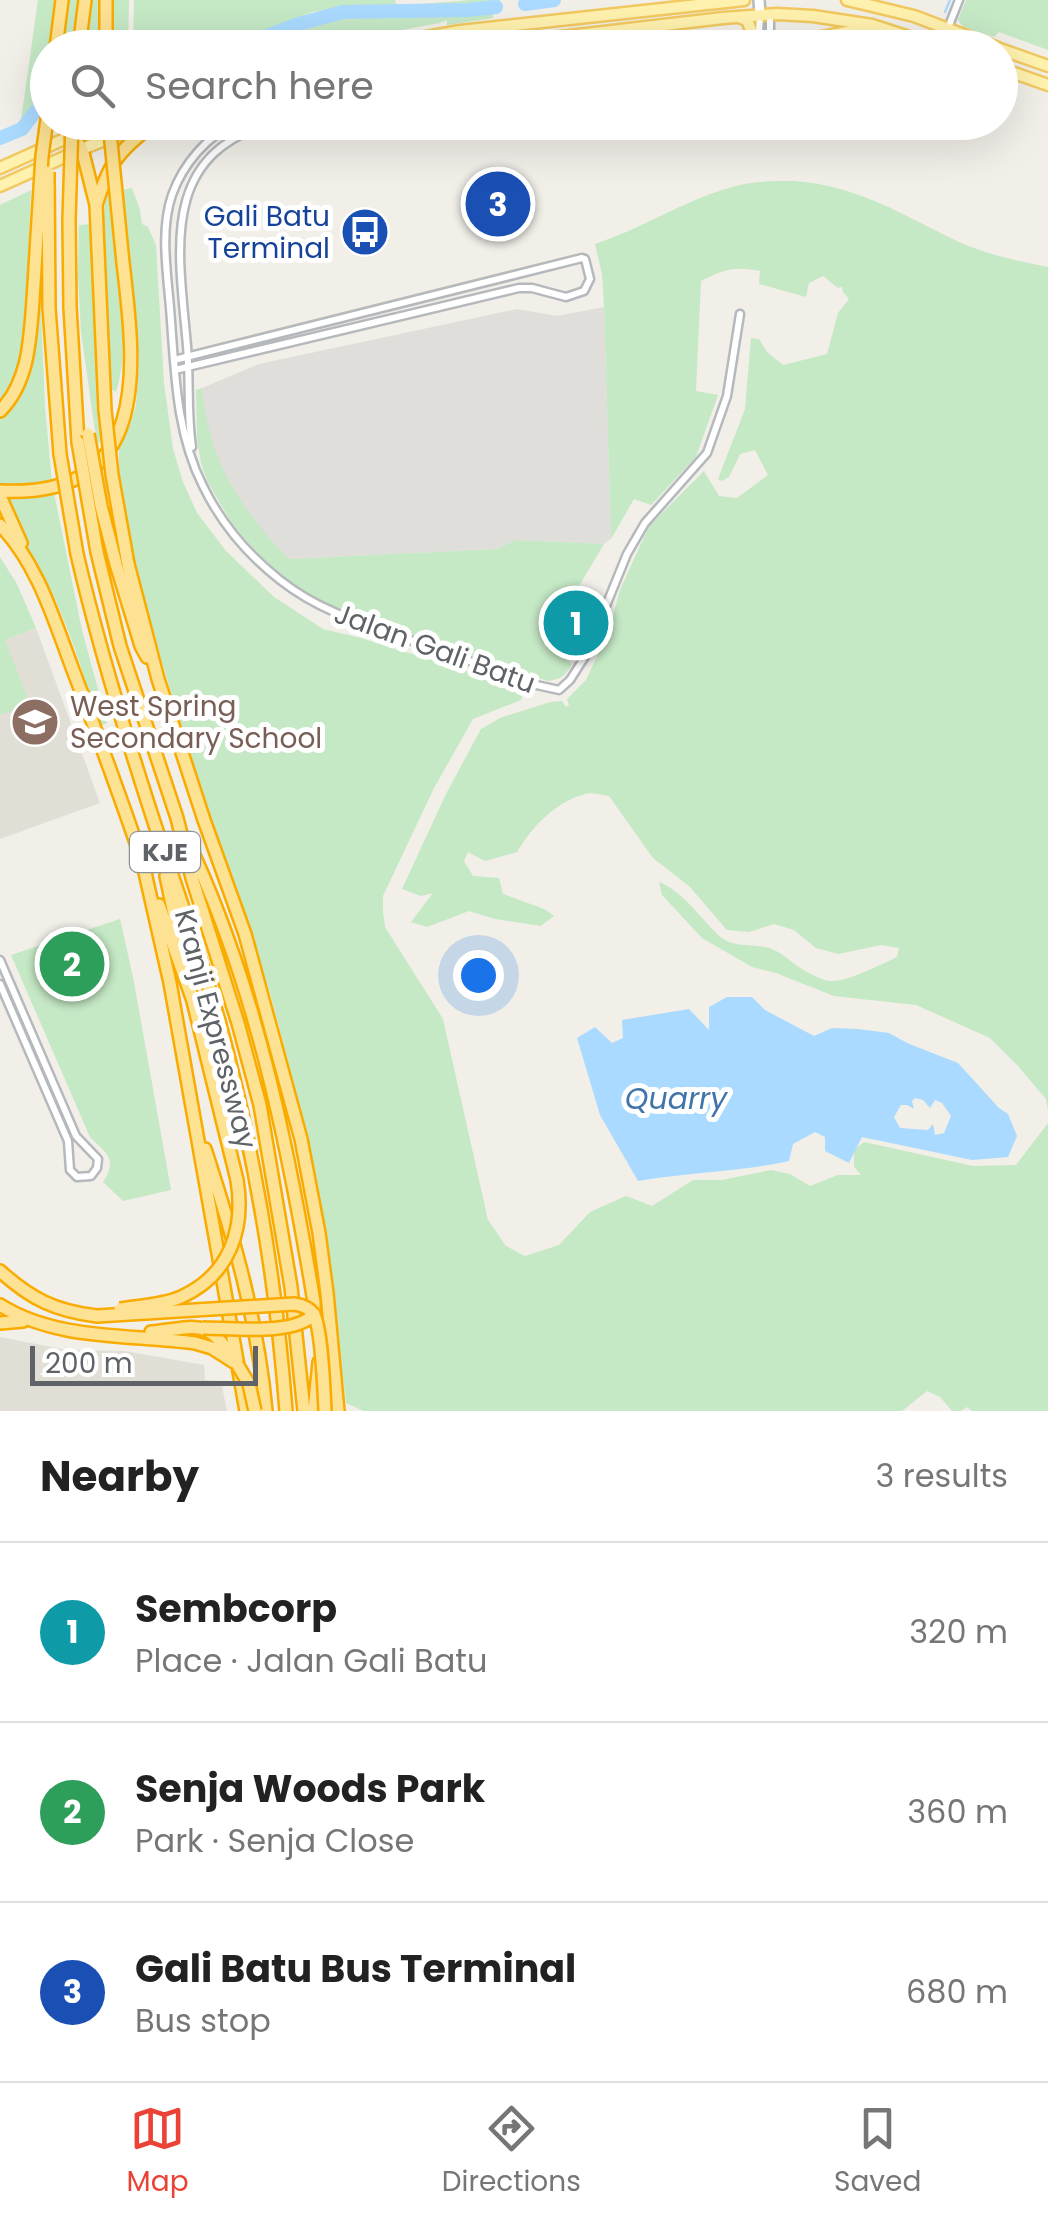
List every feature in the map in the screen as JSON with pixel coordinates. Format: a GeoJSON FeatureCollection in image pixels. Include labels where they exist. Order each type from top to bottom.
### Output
{"type":"FeatureCollection","features":[{"type":"Feature","properties":{"kind":"highway"},"geometry":{"type":"LineString","coordinates":[[58,30],[62,0]]}},
{"type":"Feature","properties":{"kind":"highway"},"geometry":{"type":"LineString","coordinates":[[81,30],[85,0]]}},
{"type":"Feature","properties":{"kind":"highway"},"geometry":{"type":"LineString","coordinates":[[106,0],[106,30]]}},
{"type":"Feature","properties":{"kind":"highway"},"geometry":{"type":"LineString","coordinates":[[0,411],[12,397],[24,370],[44,140]]}},
{"type":"Feature","properties":{"kind":"highway","name":"Kranji Expressway"},"geometry":{"type":"LineString","coordinates":[[49,140],[50,308],[60,454],[77,554],[156,828],[218,1021],[251,1152],[274,1291],[286,1411]]}},
{"type":"Feature","properties":{"kind":"highway","name":"KJE"},"geometry":{"type":"LineString","coordinates":[[71,140],[70,307],[76,398],[96,552],[120,646],[177,818],[260,1106],[291,1287],[304,1411]]}},
{"type":"Feature","properties":{"kind":"highway"},"geometry":{"type":"LineString","coordinates":[[74,140],[82,149],[96,205],[105,410],[122,564]]}},
{"type":"Feature","properties":{"kind":"highway"},"geometry":{"type":"LineString","coordinates":[[112,140],[130,320],[130,383],[123,420],[112,447],[85,474],[49,487],[0,494],[46,599],[192,998]]}},
{"type":"Feature","properties":{"kind":"highway"},"geometry":{"type":"LineString","coordinates":[[96,205],[105,176],[118,154],[133,140]]}},
{"type":"Feature","properties":{"kind":"highway"},"geometry":{"type":"LineString","coordinates":[[83,438],[101,506],[245,934],[279,1053],[319,1233],[338,1411]]}},
{"type":"Feature","properties":{"kind":"highway"},"geometry":{"type":"LineString","coordinates":[[0,525],[32,570]]}},
{"type":"Feature","properties":{"kind":"highway"},"geometry":{"type":"LineString","coordinates":[[177,818],[205,877],[264,1050],[301,1221],[326,1411]]}},
{"type":"Feature","properties":{"kind":"highway"},"geometry":{"type":"LineString","coordinates":[[96,1316],[179,1298],[216,1270],[236,1236],[240,1200],[156,828]]}},
{"type":"Feature","properties":{"kind":"highway"},"geometry":{"type":"LineString","coordinates":[[141,855],[170,983],[246,1411]]}},
{"type":"Feature","properties":{"kind":"highway"},"geometry":{"type":"LineString","coordinates":[[196,1121],[248,1296],[266,1411]]}},
{"type":"Feature","properties":{"kind":"highway"},"geometry":{"type":"LineString","coordinates":[[0,1271],[23,1292],[43,1302],[64,1311],[96,1316],[294,1304],[314,1314]]}},
{"type":"Feature","properties":{"kind":"highway"},"geometry":{"type":"LineString","coordinates":[[314,1411],[327,1293]]}},
{"type":"Feature","properties":{"kind":"highway"},"geometry":{"type":"LineString","coordinates":[[0,1306],[27,1321],[62,1329],[196,1343],[212,1348],[236,1364]]}},
{"type":"Feature","properties":{"kind":"highway"},"geometry":{"type":"LineString","coordinates":[[112,1335],[294,1326],[314,1314]]}},
{"type":"Feature","properties":{"kind":"highway"},"geometry":{"type":"LineString","coordinates":[[0,1323],[27,1321]]}},
{"type":"Feature","properties":{"kind":"highway"},"geometry":{"type":"LineString","coordinates":[[203,1328],[216,1334],[249,1384],[255,1411]]}},
{"type":"Feature","properties":{"kind":"main road"},"geometry":{"type":"LineString","coordinates":[[460,30],[744,0]]}},
{"type":"Feature","properties":{"kind":"main road"},"geometry":{"type":"LineString","coordinates":[[848,0],[953,30]]}},
{"type":"Feature","properties":{"kind":"main road"},"geometry":{"type":"LineString","coordinates":[[623,30],[765,15],[847,20],[887,30]]}},
{"type":"Feature","properties":{"kind":"main road"},"geometry":{"type":"LineString","coordinates":[[737,17],[750,24],[749,30]]}},
{"type":"Feature","properties":{"kind":"main road"},"geometry":{"type":"LineString","coordinates":[[1018,55],[1048,66]]}},
{"type":"Feature","properties":{"kind":"main road"},"geometry":{"type":"LineString","coordinates":[[1018,74],[1048,85]]}},
{"type":"Feature","properties":{"kind":"main road"},"geometry":{"type":"LineString","coordinates":[[0,168],[61,140]]}},
{"type":"Feature","properties":{"kind":"main road"},"geometry":{"type":"LineString","coordinates":[[0,186],[103,140]]}},
{"type":"Feature","properties":{"kind":"street"},"geometry":{"type":"LineString","coordinates":[[760,0],[768,30]]}},
{"type":"Feature","properties":{"kind":"street"},"geometry":{"type":"LineString","coordinates":[[761,30],[770,0]]}},
{"type":"Feature","properties":{"kind":"street"},"geometry":{"type":"LineString","coordinates":[[948,28],[959,0]]}},
{"type":"Feature","properties":{"kind":"street","name":"Jalan Gali Batu"},"geometry":{"type":"LineString","coordinates":[[211,140],[188,164],[172,193],[165,235],[182,423],[201,484],[227,526],[252,555],[315,604],[532,684],[559,690],[570,680],[586,655],[627,554],[645,523],[707,453],[727,396],[740,314]]}},
{"type":"Feature","properties":{"kind":"street","name":"Jalan Gali Batu"},"geometry":{"type":"LineString","coordinates":[[194,464],[179,234],[186,199],[199,172],[232,140]]}},
{"type":"Feature","properties":{"kind":"street"},"geometry":{"type":"LineString","coordinates":[[174,360],[582,258],[590,279],[584,291],[566,297],[519,288],[175,370]]}},
{"type":"Feature","properties":{"kind":"street"},"geometry":{"type":"LineString","coordinates":[[0,960],[76,1136],[98,1159],[92,1176],[82,1178],[69,1166],[68,1141],[0,984]]}},
{"type":"Feature","properties":{"kind":"street"},"geometry":{"type":"LineString","coordinates":[[2,996],[13,990]]}},
{"type":"Feature","properties":{"kind":"street"},"geometry":{"type":"LineString","coordinates":[[0,1012],[18,1001]]}},
{"type":"Feature","properties":{"kind":"street"},"geometry":{"type":"LineString","coordinates":[[71,1156],[87,1149]]}},
{"type":"Feature","properties":{"kind":"shaded area"},"geometry":{"type":"Polygon","coordinates":[[[604,307],[611,539],[604,544],[516,540],[497,549],[289,559],[244,508],[227,480],[207,428],[202,388],[259,364],[517,309],[557,316],[604,307]]]}},
{"type":"Feature","properties":{"kind":"shaded area","name":"West Spring Secondary School"},"geometry":{"type":"Polygon","coordinates":[[[36,628],[100,803],[0,839],[0,642],[36,628]]]}},
{"type":"Feature","properties":{"kind":"shaded area"},"geometry":{"type":"Polygon","coordinates":[[[0,1337],[67,1350],[125,1351],[204,1365],[205,1380],[221,1381],[227,1411],[0,1411],[0,1337]]]}},
{"type":"Feature","properties":{"kind":"green space"},"geometry":{"type":"Polygon","coordinates":[[[38,0],[129,0],[128,30],[34,30],[38,0]]]}},
{"type":"Feature","properties":{"kind":"green space"},"geometry":{"type":"Polygon","coordinates":[[[134,0],[395,0],[397,6],[501,0],[459,7],[342,7],[312,12],[266,30],[133,30],[134,0]]]}},
{"type":"Feature","properties":{"kind":"green space"},"geometry":{"type":"Polygon","coordinates":[[[966,0],[1048,0],[1048,50],[1018,39],[1018,30],[972,30],[958,20],[966,0]]]}},
{"type":"Feature","properties":{"kind":"green space"},"geometry":{"type":"Polygon","coordinates":[[[492,10],[493,18],[447,25],[447,20],[403,30],[294,30],[330,17],[492,10]]]}},
{"type":"Feature","properties":{"kind":"green space"},"geometry":{"type":"Polygon","coordinates":[[[30,56],[30,109],[21,120],[30,56]]]}},
{"type":"Feature","properties":{"kind":"green space"},"geometry":{"type":"Polygon","coordinates":[[[794,181],[860,195],[970,247],[1048,267],[1048,1111],[1046,1099],[990,1038],[916,1005],[834,996],[752,967],[702,938],[662,895],[659,882],[683,898],[723,939],[774,950],[824,980],[838,981],[864,972],[897,957],[899,948],[881,945],[838,954],[816,948],[794,930],[774,924],[749,932],[727,930],[689,886],[653,858],[609,796],[588,793],[554,809],[517,852],[485,861],[468,852],[464,861],[473,876],[499,878],[503,894],[554,916],[541,926],[469,911],[427,927],[411,922],[433,893],[421,896],[402,889],[481,729],[500,718],[550,702],[569,705],[567,699],[586,680],[609,631],[620,590],[649,526],[704,471],[719,496],[737,498],[768,475],[755,450],[740,454],[729,477],[718,479],[745,409],[751,338],[759,339],[783,365],[827,354],[838,313],[849,299],[842,287],[823,276],[809,283],[806,297],[759,284],[760,271],[729,270],[701,281],[696,391],[718,395],[696,457],[651,505],[634,499],[611,539],[604,307],[595,244],[721,190],[794,181]]]}},
{"type":"Feature","properties":{"kind":"green space"},"geometry":{"type":"Polygon","coordinates":[[[132,188],[142,224],[148,227],[156,245],[164,383],[173,449],[197,513],[226,551],[274,597],[323,629],[508,684],[523,693],[521,700],[473,719],[434,788],[383,896],[385,927],[443,1019],[488,1220],[506,1246],[525,1256],[559,1245],[590,1212],[626,1196],[652,1206],[693,1180],[722,1180],[771,1170],[790,1174],[810,1186],[838,1175],[861,1175],[854,1167],[854,1150],[864,1142],[973,1166],[1016,1165],[1048,1123],[1048,1411],[972,1411],[967,1407],[952,1411],[940,1397],[927,1391],[902,1411],[364,1411],[346,1403],[326,1234],[298,1100],[270,993],[194,770],[131,557],[119,479],[119,447],[136,405],[139,362],[121,190],[132,188]]]}},
{"type":"Feature","properties":{"kind":"green space"},"geometry":{"type":"Polygon","coordinates":[[[109,189],[123,320],[116,392],[109,387],[103,283],[103,224],[109,189]]]}},
{"type":"Feature","properties":{"kind":"green space"},"geometry":{"type":"Polygon","coordinates":[[[31,190],[26,307],[40,286],[52,482],[0,485],[0,205],[31,190]]]}},
{"type":"Feature","properties":{"kind":"green space"},"geometry":{"type":"Polygon","coordinates":[[[91,224],[100,441],[97,445],[81,332],[78,276],[79,225],[91,224]]]}},
{"type":"Feature","properties":{"kind":"green space"},"geometry":{"type":"Polygon","coordinates":[[[202,388],[212,438],[229,481],[255,521],[289,559],[497,549],[516,540],[604,544],[544,645],[572,664],[568,671],[548,681],[352,616],[283,577],[231,522],[207,481],[197,440],[196,390],[202,388]]]}},
{"type":"Feature","properties":{"kind":"green space"},"geometry":{"type":"Polygon","coordinates":[[[54,493],[82,630],[107,723],[101,726],[50,588],[36,562],[0,516],[0,496],[54,493]]]}},
{"type":"Feature","properties":{"kind":"green space"},"geometry":{"type":"Polygon","coordinates":[[[0,557],[36,628],[5,640],[30,704],[0,715],[0,557]]]}},
{"type":"Feature","properties":{"kind":"green space"},"geometry":{"type":"Polygon","coordinates":[[[120,919],[171,1190],[123,1201],[103,1182],[110,1167],[108,1156],[90,1137],[11,955],[120,919]]]}},
{"type":"Feature","properties":{"kind":"water","name":"Quarry"},"geometry":{"type":"Polygon","coordinates":[[[727,997],[752,997],[765,1010],[814,1036],[832,1028],[889,1033],[958,1063],[1008,1114],[1017,1136],[1008,1157],[972,1160],[862,1137],[849,1163],[825,1151],[825,1137],[815,1132],[793,1144],[789,1161],[638,1181],[600,1115],[577,1038],[595,1027],[612,1043],[623,1038],[622,1020],[689,1009],[709,1030],[709,1007],[727,997]],[[923,1100],[912,1101],[914,1109],[901,1105],[894,1117],[900,1128],[928,1130],[933,1124],[935,1135],[944,1133],[951,1116],[942,1103],[935,1100],[930,1108],[923,1100]]]}},
{"type":"Feature","properties":{"kind":"waterway"},"geometry":{"type":"LineString","coordinates":[[525,4],[554,0]]}},
{"type":"Feature","properties":{"kind":"waterway"},"geometry":{"type":"LineString","coordinates":[[945,12],[950,0]]}},
{"type":"Feature","properties":{"kind":"waterway"},"geometry":{"type":"LineString","coordinates":[[282,30],[343,12],[496,7]]}},
{"type":"Feature","properties":{"kind":"waterway"},"geometry":{"type":"LineString","coordinates":[[0,138],[22,129],[30,119]]}},
{"type":"Feature","properties":{"kind":"place","name":"Gali Batu Bus Terminal"},"geometry":{"type":"Point","coordinates":[498,204]}},
{"type":"Feature","properties":{"kind":"place","name":"Gali Batu Terminal"},"geometry":{"type":"Point","coordinates":[365,232]}},
{"type":"Feature","properties":{"kind":"place","name":"Sembcorp"},"geometry":{"type":"Point","coordinates":[576,623]}},
{"type":"Feature","properties":{"kind":"place","name":"West Spring Secondary School"},"geometry":{"type":"Point","coordinates":[35,722]}},
{"type":"Feature","properties":{"kind":"place","name":"Senja Woods Park"},"geometry":{"type":"Point","coordinates":[72,964]}}]}
